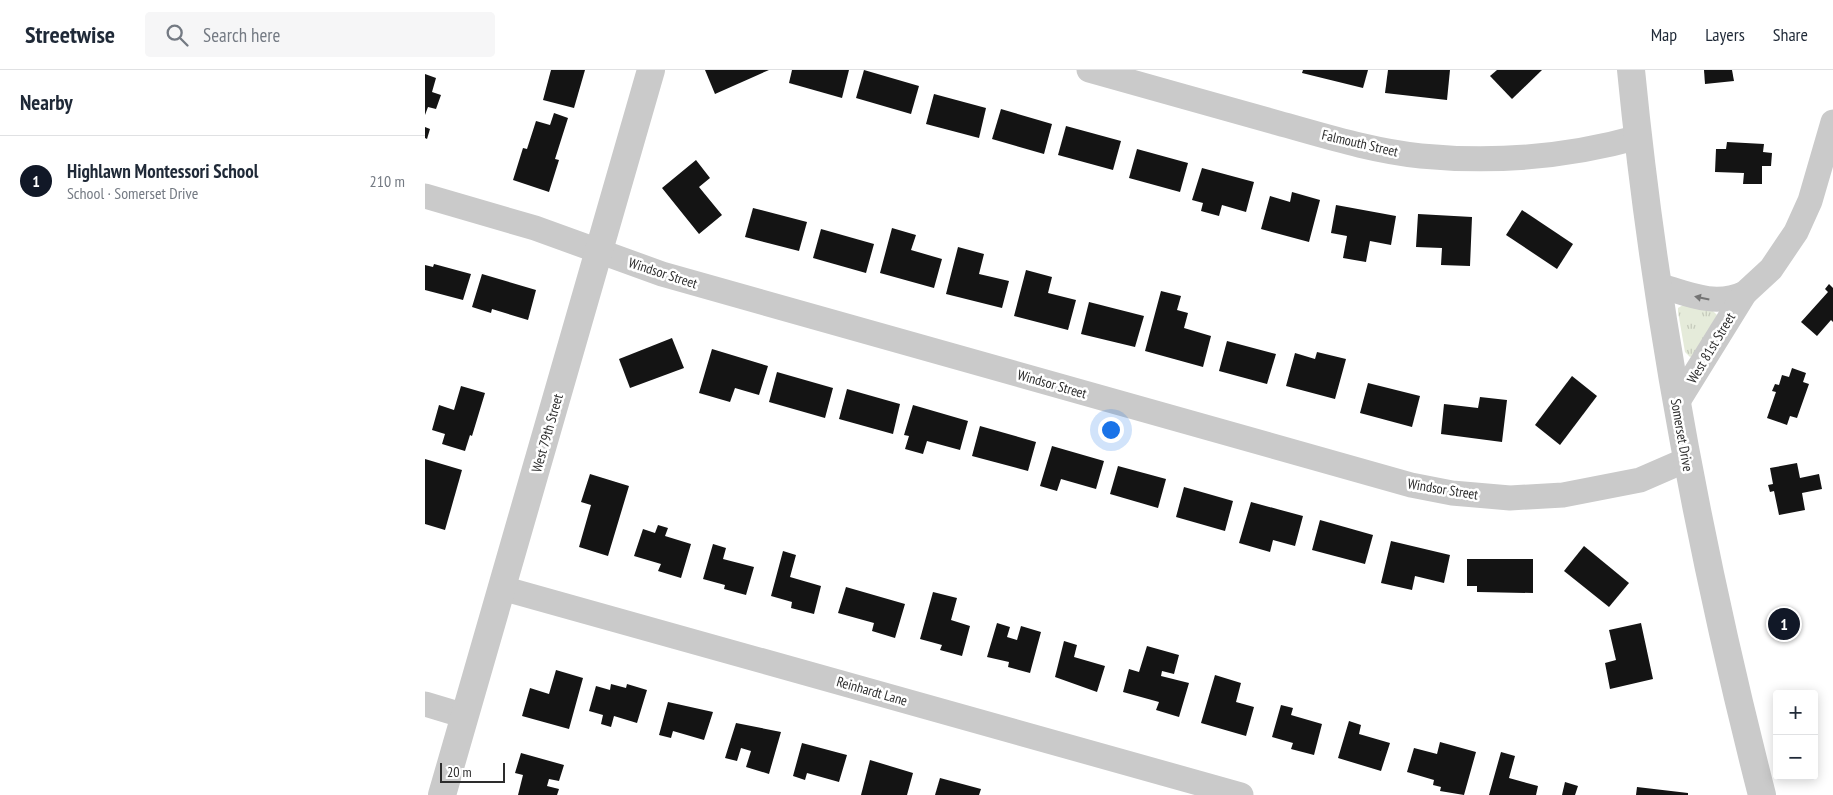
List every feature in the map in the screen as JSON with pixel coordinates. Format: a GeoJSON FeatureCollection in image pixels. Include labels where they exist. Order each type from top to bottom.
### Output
{"type":"FeatureCollection","features":[{"type":"Feature","properties":{"kind":"street","name":"West 79th Street"},"geometry":{"type":"LineString","coordinates":[[442,795],[651,70]]}},
{"type":"Feature","properties":{"kind":"street","name":"Falmouth Street"},"geometry":{"type":"LineString","coordinates":[[1089,70],[1366,147],[1421,156],[1480,159],[1558,154],[1601,148],[1639,138]]}},
{"type":"Feature","properties":{"kind":"street","name":"Somerset Drive"},"geometry":{"type":"LineString","coordinates":[[1631,70],[1650,239],[1686,460],[1737,696],[1763,795]]}},
{"type":"Feature","properties":{"kind":"street","name":"West 81st Street"},"geometry":{"type":"LineString","coordinates":[[1677,404],[1745,293],[1771,269],[1797,232],[1810,202],[1833,122]]}},
{"type":"Feature","properties":{"kind":"street","name":"Windsor Street"},"geometry":{"type":"LineString","coordinates":[[425,196],[535,228],[662,274],[1411,485],[1453,493],[1510,498],[1563,495],[1640,480],[1686,460]]}},
{"type":"Feature","properties":{"kind":"street","name":"West 81st Street"},"geometry":{"type":"LineString","coordinates":[[1658,285],[1699,298],[1718,301],[1732,299],[1745,293]]}},
{"type":"Feature","properties":{"kind":"street","name":"Reinhardt Lane"},"geometry":{"type":"LineString","coordinates":[[502,588],[1241,795]]}},
{"type":"Feature","properties":{"kind":"street"},"geometry":{"type":"LineString","coordinates":[[425,704],[465,716]]}},
{"type":"Feature","properties":{"kind":"green space"},"geometry":{"type":"Polygon","coordinates":[[[1683,305],[1713,311],[1717,315],[1694,356],[1690,357],[1685,352],[1678,312],[1678,308],[1683,305]]]}},
{"type":"Feature","properties":{"kind":"building"},"geometry":{"type":"Polygon","coordinates":[[[551,70],[585,70],[574,108],[543,100],[551,70]]]}},
{"type":"Feature","properties":{"kind":"building"},"geometry":{"type":"Polygon","coordinates":[[[705,70],[769,70],[715,94],[705,70]]]}},
{"type":"Feature","properties":{"kind":"building"},"geometry":{"type":"Polygon","coordinates":[[[792,70],[849,70],[842,98],[789,83],[792,70]]]}},
{"type":"Feature","properties":{"kind":"building"},"geometry":{"type":"Polygon","coordinates":[[[864,70],[919,86],[911,114],[856,98],[864,70]]]}},
{"type":"Feature","properties":{"kind":"building"},"geometry":{"type":"Polygon","coordinates":[[[1303,70],[1368,70],[1363,88],[1302,73],[1303,70]]]}},
{"type":"Feature","properties":{"kind":"building"},"geometry":{"type":"Polygon","coordinates":[[[1388,70],[1450,70],[1447,100],[1385,93],[1388,70]]]}},
{"type":"Feature","properties":{"kind":"building"},"geometry":{"type":"Polygon","coordinates":[[[1497,70],[1542,70],[1512,99],[1490,76],[1497,70]]]}},
{"type":"Feature","properties":{"kind":"building"},"geometry":{"type":"Polygon","coordinates":[[[1704,70],[1732,70],[1734,81],[1705,84],[1704,70]]]}},
{"type":"Feature","properties":{"kind":"building"},"geometry":{"type":"Polygon","coordinates":[[[425,74],[436,78],[432,92],[441,95],[436,109],[428,107],[425,115],[425,74]]]}},
{"type":"Feature","properties":{"kind":"building"},"geometry":{"type":"Polygon","coordinates":[[[934,94],[986,108],[979,138],[926,124],[934,94]]]}},
{"type":"Feature","properties":{"kind":"building"},"geometry":{"type":"Polygon","coordinates":[[[1001,109],[1052,124],[1044,154],[992,139],[1001,109]]]}},
{"type":"Feature","properties":{"kind":"building"},"geometry":{"type":"Polygon","coordinates":[[[554,113],[568,118],[555,159],[559,160],[549,192],[513,180],[523,148],[527,149],[536,121],[550,125],[554,113]]]}},
{"type":"Feature","properties":{"kind":"building"},"geometry":{"type":"Polygon","coordinates":[[[1066,126],[1121,141],[1113,170],[1058,155],[1066,126]]]}},
{"type":"Feature","properties":{"kind":"building"},"geometry":{"type":"Polygon","coordinates":[[[425,127],[430,129],[427,139],[425,138],[425,127]]]}},
{"type":"Feature","properties":{"kind":"building"},"geometry":{"type":"Polygon","coordinates":[[[1727,142],[1764,144],[1763,152],[1772,153],[1771,166],[1762,166],[1762,184],[1743,184],[1744,173],[1715,172],[1716,149],[1726,149],[1727,142]]]}},
{"type":"Feature","properties":{"kind":"building"},"geometry":{"type":"Polygon","coordinates":[[[1137,149],[1188,163],[1180,192],[1129,178],[1137,149]]]}},
{"type":"Feature","properties":{"kind":"building"},"geometry":{"type":"Polygon","coordinates":[[[696,160],[710,178],[699,187],[722,215],[699,234],[662,188],[696,160]]]}},
{"type":"Feature","properties":{"kind":"building"},"geometry":{"type":"Polygon","coordinates":[[[1202,168],[1254,182],[1246,212],[1222,205],[1219,216],[1201,211],[1203,203],[1192,200],[1202,168]]]}},
{"type":"Feature","properties":{"kind":"building"},"geometry":{"type":"Polygon","coordinates":[[[1292,192],[1320,200],[1309,242],[1261,229],[1270,196],[1290,202],[1292,192]]]}},
{"type":"Feature","properties":{"kind":"building"},"geometry":{"type":"Polygon","coordinates":[[[1336,205],[1396,216],[1391,245],[1370,241],[1366,262],[1343,258],[1347,236],[1331,233],[1336,205]]]}},
{"type":"Feature","properties":{"kind":"building"},"geometry":{"type":"Polygon","coordinates":[[[753,208],[807,222],[799,251],[745,237],[753,208]]]}},
{"type":"Feature","properties":{"kind":"building"},"geometry":{"type":"Polygon","coordinates":[[[1522,210],[1573,244],[1557,269],[1506,235],[1522,210]]]}},
{"type":"Feature","properties":{"kind":"building"},"geometry":{"type":"Polygon","coordinates":[[[1418,214],[1472,217],[1470,266],[1441,265],[1442,248],[1416,247],[1418,214]]]}},
{"type":"Feature","properties":{"kind":"building"},"geometry":{"type":"Polygon","coordinates":[[[892,228],[916,235],[911,250],[942,259],[934,288],[880,273],[892,228]]]}},
{"type":"Feature","properties":{"kind":"building"},"geometry":{"type":"Polygon","coordinates":[[[821,229],[874,244],[866,273],[813,258],[821,229]]]}},
{"type":"Feature","properties":{"kind":"building"},"geometry":{"type":"Polygon","coordinates":[[[958,247],[984,254],[979,274],[1009,281],[1002,308],[946,294],[958,247]]]}},
{"type":"Feature","properties":{"kind":"building"},"geometry":{"type":"Polygon","coordinates":[[[434,264],[471,274],[463,300],[425,290],[425,265],[433,267],[434,264]]]}},
{"type":"Feature","properties":{"kind":"building"},"geometry":{"type":"Polygon","coordinates":[[[1026,270],[1052,277],[1048,293],[1076,300],[1068,330],[1014,316],[1026,270]]]}},
{"type":"Feature","properties":{"kind":"building"},"geometry":{"type":"Polygon","coordinates":[[[482,274],[536,290],[528,320],[492,309],[491,313],[472,307],[482,274]]]}},
{"type":"Feature","properties":{"kind":"building"},"geometry":{"type":"Polygon","coordinates":[[[1829,284],[1833,288],[1833,322],[1831,320],[1817,336],[1801,322],[1828,292],[1825,289],[1829,284]]]}},
{"type":"Feature","properties":{"kind":"building"},"geometry":{"type":"Polygon","coordinates":[[[1161,291],[1181,296],[1177,310],[1188,313],[1184,328],[1211,336],[1203,367],[1145,351],[1161,291]]]}},
{"type":"Feature","properties":{"kind":"building"},"geometry":{"type":"Polygon","coordinates":[[[1089,302],[1144,316],[1135,347],[1081,334],[1089,302]]]}},
{"type":"Feature","properties":{"kind":"building"},"geometry":{"type":"Polygon","coordinates":[[[672,338],[684,368],[630,388],[619,359],[672,338]]]}},
{"type":"Feature","properties":{"kind":"building"},"geometry":{"type":"Polygon","coordinates":[[[1227,341],[1276,354],[1267,384],[1219,371],[1227,341]]]}},
{"type":"Feature","properties":{"kind":"building"},"geometry":{"type":"Polygon","coordinates":[[[712,349],[768,366],[759,395],[735,388],[730,402],[699,393],[712,349]]]}},
{"type":"Feature","properties":{"kind":"building"},"geometry":{"type":"Polygon","coordinates":[[[1317,352],[1346,359],[1335,399],[1286,386],[1295,353],[1315,359],[1317,352]]]}},
{"type":"Feature","properties":{"kind":"building"},"geometry":{"type":"Polygon","coordinates":[[[1792,368],[1806,373],[1803,382],[1809,384],[1797,418],[1790,416],[1787,425],[1767,418],[1776,392],[1772,391],[1775,384],[1779,385],[1782,375],[1789,377],[1792,368]]]}},
{"type":"Feature","properties":{"kind":"building"},"geometry":{"type":"Polygon","coordinates":[[[777,372],[833,388],[825,418],[769,402],[777,372]]]}},
{"type":"Feature","properties":{"kind":"building"},"geometry":{"type":"Polygon","coordinates":[[[1572,376],[1597,396],[1560,445],[1535,425],[1572,376]]]}},
{"type":"Feature","properties":{"kind":"building"},"geometry":{"type":"Polygon","coordinates":[[[1368,383],[1420,396],[1412,427],[1360,413],[1368,383]]]}},
{"type":"Feature","properties":{"kind":"building"},"geometry":{"type":"Polygon","coordinates":[[[461,386],[485,393],[472,436],[470,435],[465,451],[442,444],[445,434],[432,430],[439,405],[454,410],[461,386]]]}},
{"type":"Feature","properties":{"kind":"building"},"geometry":{"type":"Polygon","coordinates":[[[847,389],[900,404],[893,434],[839,419],[847,389]]]}},
{"type":"Feature","properties":{"kind":"building"},"geometry":{"type":"Polygon","coordinates":[[[1480,397],[1507,400],[1502,442],[1441,434],[1444,404],[1478,408],[1480,397]]]}},
{"type":"Feature","properties":{"kind":"building"},"geometry":{"type":"Polygon","coordinates":[[[913,405],[968,421],[960,450],[927,441],[923,454],[905,449],[909,436],[904,435],[913,405]]]}},
{"type":"Feature","properties":{"kind":"building"},"geometry":{"type":"Polygon","coordinates":[[[980,426],[1036,442],[1028,471],[972,456],[980,426]]]}},
{"type":"Feature","properties":{"kind":"building"},"geometry":{"type":"Polygon","coordinates":[[[1052,446],[1104,461],[1096,489],[1061,479],[1057,491],[1040,486],[1052,446]]]}},
{"type":"Feature","properties":{"kind":"building"},"geometry":{"type":"Polygon","coordinates":[[[425,459],[462,470],[445,530],[425,524],[425,459]]]}},
{"type":"Feature","properties":{"kind":"building"},"geometry":{"type":"Polygon","coordinates":[[[1797,463],[1800,478],[1819,474],[1822,489],[1802,493],[1805,510],[1779,515],[1774,491],[1770,492],[1768,485],[1773,484],[1770,468],[1797,463]]]}},
{"type":"Feature","properties":{"kind":"building"},"geometry":{"type":"Polygon","coordinates":[[[1118,466],[1166,479],[1158,508],[1110,494],[1118,466]]]}},
{"type":"Feature","properties":{"kind":"building"},"geometry":{"type":"Polygon","coordinates":[[[590,474],[629,486],[608,556],[579,547],[591,505],[581,502],[590,474]]]}},
{"type":"Feature","properties":{"kind":"building"},"geometry":{"type":"Polygon","coordinates":[[[1184,487],[1233,501],[1225,531],[1176,517],[1184,487]]]}},
{"type":"Feature","properties":{"kind":"building"},"geometry":{"type":"Polygon","coordinates":[[[1251,502],[1303,516],[1295,546],[1273,540],[1270,552],[1239,543],[1251,502]]]}},
{"type":"Feature","properties":{"kind":"building"},"geometry":{"type":"Polygon","coordinates":[[[1320,520],[1373,535],[1365,564],[1312,550],[1320,520]]]}},
{"type":"Feature","properties":{"kind":"building"},"geometry":{"type":"Polygon","coordinates":[[[658,525],[668,528],[665,536],[691,544],[681,578],[658,571],[661,564],[634,556],[643,529],[655,533],[658,525]]]}},
{"type":"Feature","properties":{"kind":"building"},"geometry":{"type":"Polygon","coordinates":[[[1391,541],[1450,555],[1444,583],[1415,576],[1412,590],[1381,583],[1391,541]]]}},
{"type":"Feature","properties":{"kind":"building"},"geometry":{"type":"Polygon","coordinates":[[[713,544],[726,548],[723,559],[754,567],[746,595],[724,589],[725,585],[703,579],[713,544]]]}},
{"type":"Feature","properties":{"kind":"building"},"geometry":{"type":"Polygon","coordinates":[[[1584,546],[1629,583],[1609,607],[1564,571],[1584,546]]]}},
{"type":"Feature","properties":{"kind":"building"},"geometry":{"type":"Polygon","coordinates":[[[783,551],[796,555],[790,577],[821,586],[814,614],[791,608],[792,602],[771,596],[783,551]]]}},
{"type":"Feature","properties":{"kind":"building"},"geometry":{"type":"Polygon","coordinates":[[[1467,559],[1533,559],[1533,593],[1477,592],[1477,586],[1467,586],[1467,559]]]}},
{"type":"Feature","properties":{"kind":"building"},"geometry":{"type":"Polygon","coordinates":[[[846,587],[905,604],[895,638],[872,631],[874,623],[838,613],[846,587]]]}},
{"type":"Feature","properties":{"kind":"building"},"geometry":{"type":"Polygon","coordinates":[[[933,592],[957,598],[951,620],[970,626],[962,656],[940,650],[942,645],[920,639],[933,592]]]}},
{"type":"Feature","properties":{"kind":"building"},"geometry":{"type":"Polygon","coordinates":[[[997,623],[1010,627],[1007,637],[1017,640],[1021,626],[1041,632],[1030,673],[1008,667],[1009,662],[987,657],[997,623]]]}},
{"type":"Feature","properties":{"kind":"building"},"geometry":{"type":"Polygon","coordinates":[[[1641,623],[1653,679],[1610,689],[1605,663],[1616,660],[1609,630],[1641,623]]]}},
{"type":"Feature","properties":{"kind":"building"},"geometry":{"type":"Polygon","coordinates":[[[1064,641],[1077,645],[1074,657],[1105,666],[1097,692],[1055,677],[1064,641]]]}},
{"type":"Feature","properties":{"kind":"building"},"geometry":{"type":"Polygon","coordinates":[[[1147,646],[1179,655],[1174,674],[1162,671],[1161,676],[1189,683],[1179,717],[1156,710],[1159,702],[1123,692],[1129,669],[1139,672],[1147,646]]]}},
{"type":"Feature","properties":{"kind":"building"},"geometry":{"type":"Polygon","coordinates":[[[556,670],[583,678],[569,729],[522,716],[530,688],[549,694],[556,670]]]}},
{"type":"Feature","properties":{"kind":"building"},"geometry":{"type":"Polygon","coordinates":[[[1215,675],[1241,683],[1236,702],[1254,707],[1246,736],[1201,723],[1215,675]]]}},
{"type":"Feature","properties":{"kind":"building"},"geometry":{"type":"Polygon","coordinates":[[[611,684],[626,688],[627,684],[647,690],[637,723],[614,716],[611,727],[601,724],[603,715],[589,711],[596,686],[610,690],[611,684]]]}},
{"type":"Feature","properties":{"kind":"building"},"geometry":{"type":"Polygon","coordinates":[[[668,702],[713,712],[704,740],[673,731],[671,738],[659,735],[668,702]]]}},
{"type":"Feature","properties":{"kind":"building"},"geometry":{"type":"Polygon","coordinates":[[[1281,705],[1293,708],[1291,715],[1322,724],[1314,755],[1291,749],[1293,743],[1272,737],[1281,705]]]}},
{"type":"Feature","properties":{"kind":"building"},"geometry":{"type":"Polygon","coordinates":[[[1349,721],[1361,725],[1359,734],[1390,743],[1381,771],[1338,758],[1349,721]]]}},
{"type":"Feature","properties":{"kind":"building"},"geometry":{"type":"Polygon","coordinates":[[[736,723],[781,732],[769,774],[746,767],[751,751],[741,748],[737,761],[725,758],[736,723]]]}},
{"type":"Feature","properties":{"kind":"building"},"geometry":{"type":"Polygon","coordinates":[[[1440,742],[1476,752],[1464,795],[1440,791],[1441,787],[1433,785],[1434,780],[1407,772],[1414,748],[1437,754],[1440,742]]]}},
{"type":"Feature","properties":{"kind":"building"},"geometry":{"type":"Polygon","coordinates":[[[802,743],[847,755],[839,782],[807,773],[805,780],[793,776],[802,743]]]}},
{"type":"Feature","properties":{"kind":"building"},"geometry":{"type":"Polygon","coordinates":[[[1501,752],[1515,756],[1509,778],[1538,786],[1536,795],[1489,795],[1501,752]]]}},
{"type":"Feature","properties":{"kind":"building"},"geometry":{"type":"Polygon","coordinates":[[[521,753],[564,765],[559,781],[549,779],[547,786],[559,789],[557,795],[518,795],[523,775],[515,773],[521,753]]]}},
{"type":"Feature","properties":{"kind":"building"},"geometry":{"type":"Polygon","coordinates":[[[870,760],[913,773],[907,795],[861,795],[870,760]]]}},
{"type":"Feature","properties":{"kind":"building"},"geometry":{"type":"Polygon","coordinates":[[[940,778],[981,789],[979,795],[935,795],[940,778]]]}},
{"type":"Feature","properties":{"kind":"building"},"geometry":{"type":"Polygon","coordinates":[[[1565,782],[1578,786],[1575,795],[1562,795],[1565,782]]]}},
{"type":"Feature","properties":{"kind":"building"},"geometry":{"type":"Polygon","coordinates":[[[1637,787],[1688,793],[1688,795],[1636,795],[1637,787]]]}},
{"type":"Feature","properties":{"kind":"place","name":"Highlawn Montessori School"},"geometry":{"type":"Point","coordinates":[1784,624]}}]}
